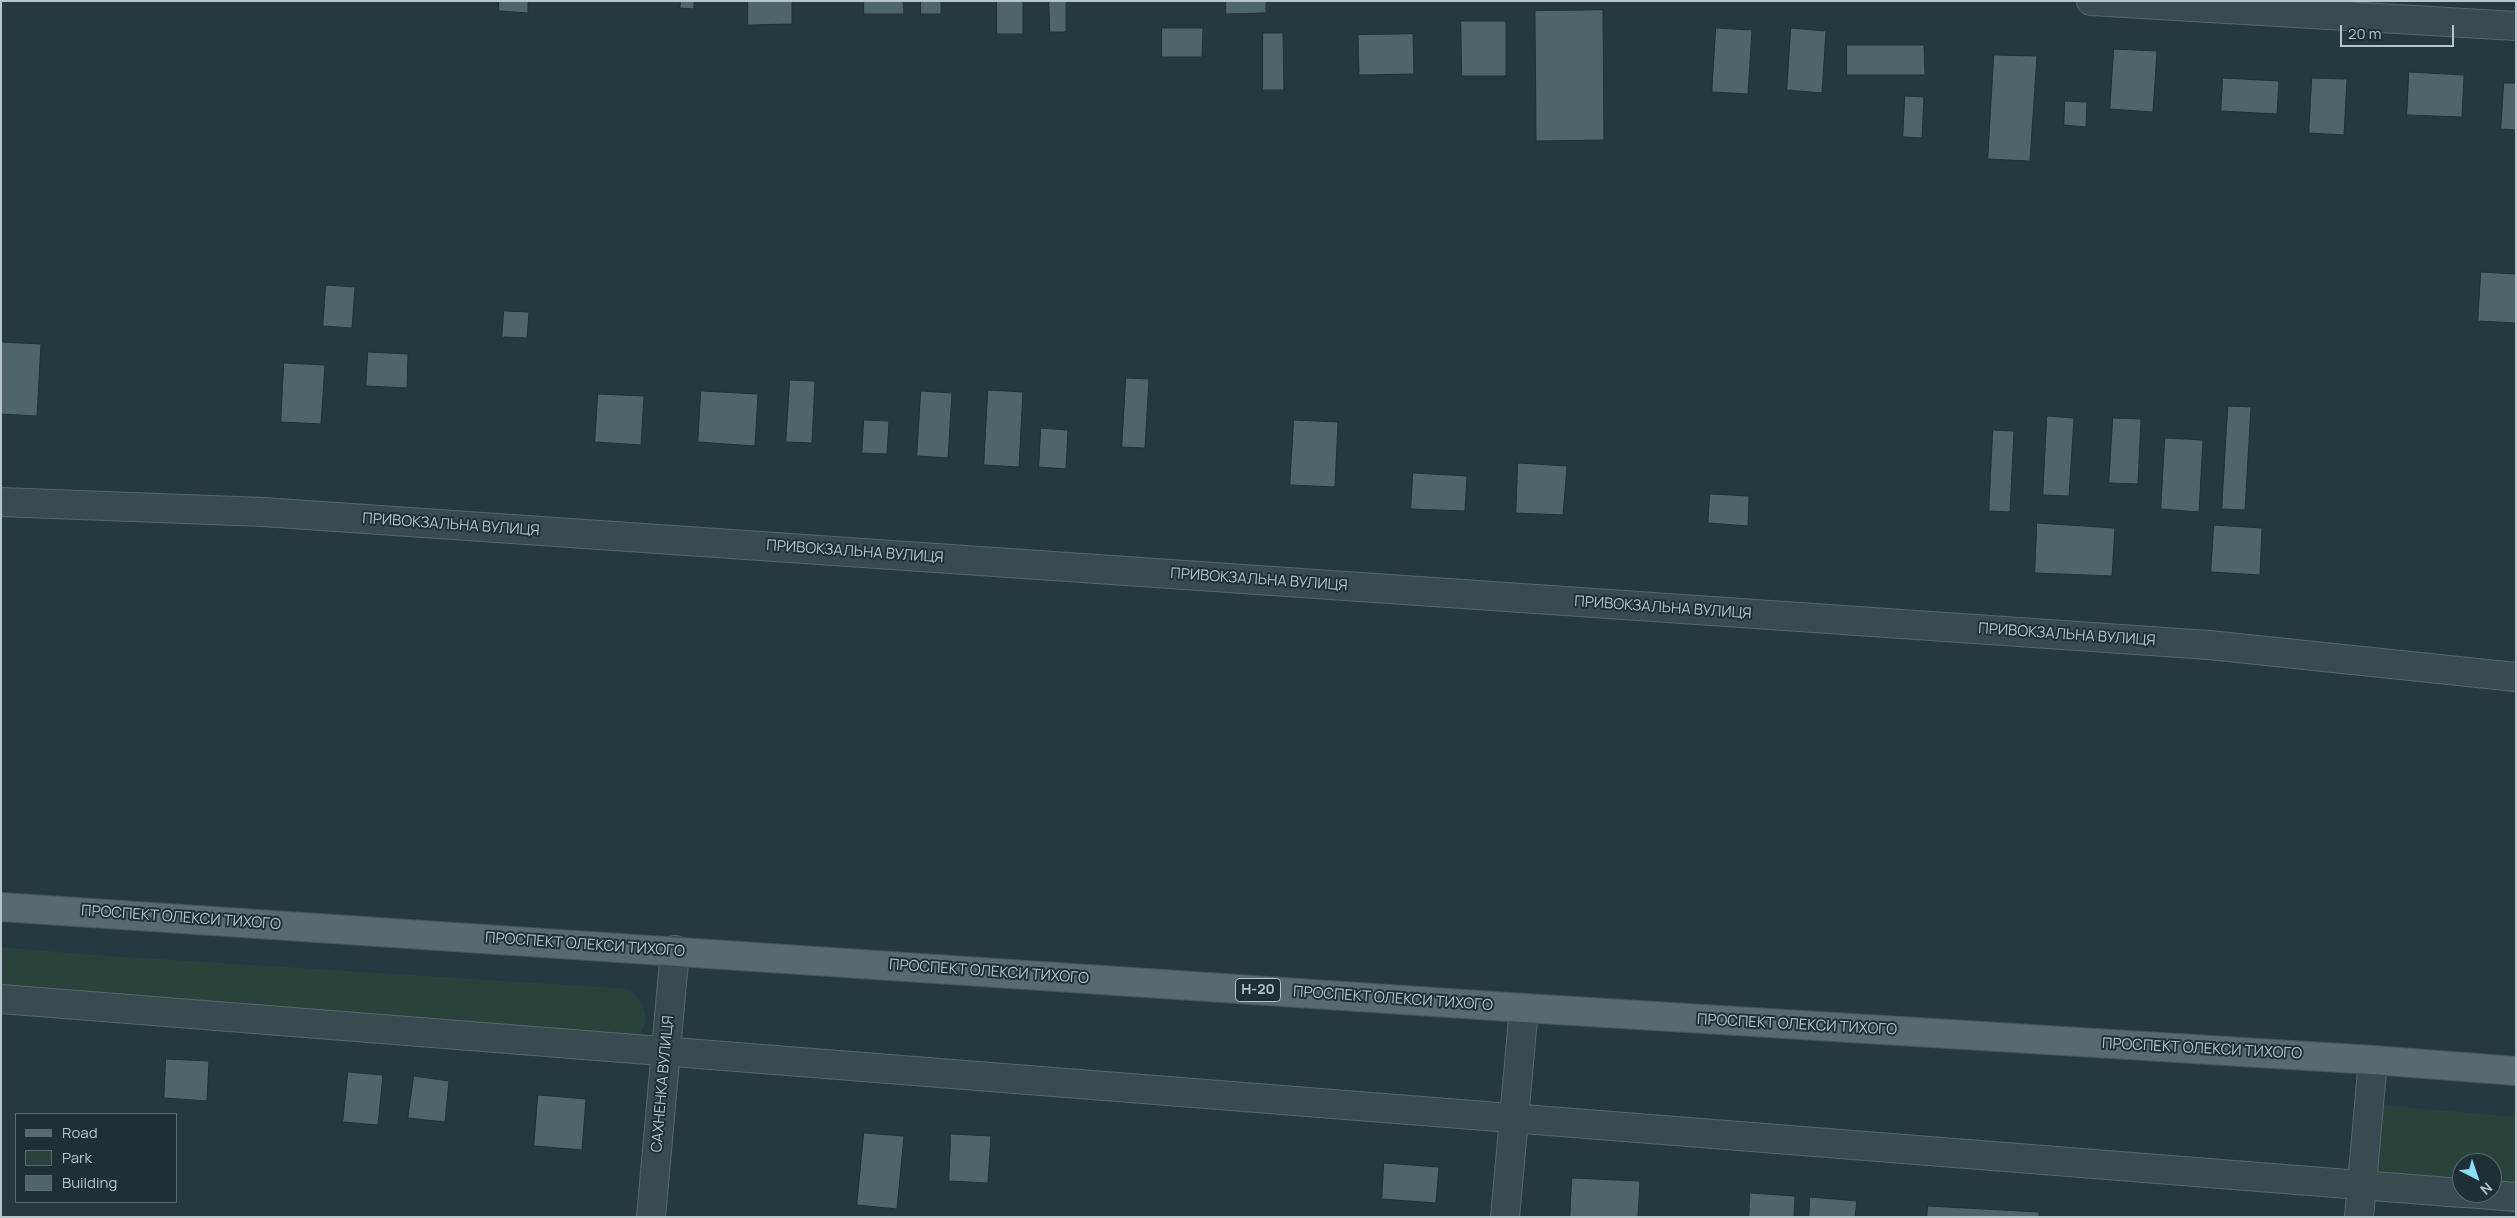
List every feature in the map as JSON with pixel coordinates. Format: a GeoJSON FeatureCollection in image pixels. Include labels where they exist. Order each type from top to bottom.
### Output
{"type":"FeatureCollection","features":[{"type":"Feature","properties":{"kind":"main road","name":"ПРОСПЕКТ ОЛЕКСИ ТИХОГО"},"geometry":{"type":"LineString","coordinates":[[1,907],[675,950],[1524,1008],[2373,1060],[2516,1071]]}},
{"type":"Feature","properties":{"kind":"street"},"geometry":{"type":"LineString","coordinates":[[2092,1],[2516,26]]}},
{"type":"Feature","properties":{"kind":"street","name":"ПРИВОКЗАЛЬНА ВУЛИЦЯ"},"geometry":{"type":"LineString","coordinates":[[1,502],[273,512],[2209,645],[2516,677]]}},
{"type":"Feature","properties":{"kind":"street","name":"САХНЕНКА ВУЛИЦЯ"},"geometry":{"type":"LineString","coordinates":[[651,1217],[675,950]]}},
{"type":"Feature","properties":{"kind":"street"},"geometry":{"type":"LineString","coordinates":[[1,999],[2452,1192]]}},
{"type":"Feature","properties":{"kind":"street"},"geometry":{"type":"LineString","coordinates":[[1506,1217],[1524,1008]]}},
{"type":"Feature","properties":{"kind":"street"},"geometry":{"type":"LineString","coordinates":[[2360,1217],[2373,1060]]}},
{"type":"Feature","properties":{"kind":"street"},"geometry":{"type":"LineString","coordinates":[[2502,1196],[2516,1197]]}},
{"type":"Feature","properties":{"kind":"green space"},"geometry":{"type":"Polygon","coordinates":[[[1,947],[79,954],[630,989],[643,1006],[645,1023],[639,1037],[1,991],[1,947]]]}},
{"type":"Feature","properties":{"kind":"green space"},"geometry":{"type":"Polygon","coordinates":[[[2380,1105],[2516,1117],[2516,1186],[2502,1185],[2502,1153],[2452,1153],[2452,1181],[2373,1175],[2380,1105]]]}},
{"type":"Feature","properties":{"kind":"building"},"geometry":{"type":"Polygon","coordinates":[[[499,1],[528,1],[528,13],[499,11],[499,1]]]}},
{"type":"Feature","properties":{"kind":"building"},"geometry":{"type":"Polygon","coordinates":[[[681,1],[694,1],[694,9],[680,8],[681,1]]]}},
{"type":"Feature","properties":{"kind":"building"},"geometry":{"type":"Polygon","coordinates":[[[748,1],[792,1],[792,24],[748,25],[748,1]]]}},
{"type":"Feature","properties":{"kind":"building"},"geometry":{"type":"Polygon","coordinates":[[[864,1],[903,1],[904,14],[864,14],[864,1]]]}},
{"type":"Feature","properties":{"kind":"building"},"geometry":{"type":"Polygon","coordinates":[[[921,1],[941,1],[941,14],[921,14],[921,1]]]}},
{"type":"Feature","properties":{"kind":"building"},"geometry":{"type":"Polygon","coordinates":[[[997,1],[1023,1],[1023,34],[997,34],[997,1]]]}},
{"type":"Feature","properties":{"kind":"building"},"geometry":{"type":"Polygon","coordinates":[[[1049,1],[1066,1],[1066,32],[1050,32],[1049,1]]]}},
{"type":"Feature","properties":{"kind":"building"},"geometry":{"type":"Polygon","coordinates":[[[1226,1],[1266,1],[1266,13],[1226,14],[1226,1]]]}},
{"type":"Feature","properties":{"kind":"building"},"geometry":{"type":"Polygon","coordinates":[[[1603,10],[1604,140],[1536,141],[1535,11],[1603,10]]]}},
{"type":"Feature","properties":{"kind":"building"},"geometry":{"type":"Polygon","coordinates":[[[1461,21],[1506,21],[1506,76],[1462,76],[1461,21]]]}},
{"type":"Feature","properties":{"kind":"building"},"geometry":{"type":"Polygon","coordinates":[[[1162,28],[1203,28],[1202,57],[1162,57],[1162,28]]]}},
{"type":"Feature","properties":{"kind":"building"},"geometry":{"type":"Polygon","coordinates":[[[1716,28],[1752,30],[1748,94],[1712,92],[1716,28]]]}},
{"type":"Feature","properties":{"kind":"building"},"geometry":{"type":"Polygon","coordinates":[[[1791,28],[1826,31],[1822,93],[1787,90],[1791,28]]]}},
{"type":"Feature","properties":{"kind":"building"},"geometry":{"type":"Polygon","coordinates":[[[1263,33],[1283,33],[1284,90],[1263,90],[1263,33]]]}},
{"type":"Feature","properties":{"kind":"building"},"geometry":{"type":"Polygon","coordinates":[[[1413,34],[1414,74],[1359,75],[1358,35],[1413,34]]]}},
{"type":"Feature","properties":{"kind":"building"},"geometry":{"type":"Polygon","coordinates":[[[1847,45],[1924,45],[1925,75],[1847,75],[1847,45]]]}},
{"type":"Feature","properties":{"kind":"building"},"geometry":{"type":"Polygon","coordinates":[[[2114,49],[2157,51],[2153,112],[2110,109],[2114,49]]]}},
{"type":"Feature","properties":{"kind":"building"},"geometry":{"type":"Polygon","coordinates":[[[1994,55],[2037,56],[2030,161],[1988,159],[1994,55]]]}},
{"type":"Feature","properties":{"kind":"building"},"geometry":{"type":"Polygon","coordinates":[[[2409,72],[2464,75],[2462,117],[2407,115],[2409,72]]]}},
{"type":"Feature","properties":{"kind":"building"},"geometry":{"type":"Polygon","coordinates":[[[2223,78],[2279,81],[2277,114],[2221,111],[2223,78]]]}},
{"type":"Feature","properties":{"kind":"building"},"geometry":{"type":"Polygon","coordinates":[[[2312,78],[2347,79],[2344,135],[2309,133],[2312,78]]]}},
{"type":"Feature","properties":{"kind":"building"},"geometry":{"type":"Polygon","coordinates":[[[2504,83],[2516,83],[2516,130],[2501,129],[2504,83]]]}},
{"type":"Feature","properties":{"kind":"building"},"geometry":{"type":"Polygon","coordinates":[[[1905,96],[1924,97],[1922,138],[1903,137],[1905,96]]]}},
{"type":"Feature","properties":{"kind":"building"},"geometry":{"type":"Polygon","coordinates":[[[2065,101],[2087,102],[2086,127],[2064,125],[2065,101]]]}},
{"type":"Feature","properties":{"kind":"building"},"geometry":{"type":"Polygon","coordinates":[[[2481,272],[2516,274],[2516,323],[2478,321],[2481,272]]]}},
{"type":"Feature","properties":{"kind":"building"},"geometry":{"type":"Polygon","coordinates":[[[326,285],[355,287],[352,328],[323,326],[326,285]]]}},
{"type":"Feature","properties":{"kind":"building"},"geometry":{"type":"Polygon","coordinates":[[[504,311],[529,312],[527,338],[502,337],[504,311]]]}},
{"type":"Feature","properties":{"kind":"building"},"geometry":{"type":"Polygon","coordinates":[[[1,342],[41,344],[37,416],[1,414],[1,342]]]}},
{"type":"Feature","properties":{"kind":"building"},"geometry":{"type":"Polygon","coordinates":[[[368,352],[408,354],[407,388],[366,386],[368,352]]]}},
{"type":"Feature","properties":{"kind":"building"},"geometry":{"type":"Polygon","coordinates":[[[284,363],[325,365],[321,424],[281,422],[284,363]]]}},
{"type":"Feature","properties":{"kind":"building"},"geometry":{"type":"Polygon","coordinates":[[[1126,378],[1149,379],[1145,448],[1122,447],[1126,378]]]}},
{"type":"Feature","properties":{"kind":"building"},"geometry":{"type":"Polygon","coordinates":[[[790,380],[815,381],[812,443],[786,442],[790,380]]]}},
{"type":"Feature","properties":{"kind":"building"},"geometry":{"type":"Polygon","coordinates":[[[988,390],[1023,392],[1019,467],[984,465],[988,390]]]}},
{"type":"Feature","properties":{"kind":"building"},"geometry":{"type":"Polygon","coordinates":[[[701,391],[758,394],[755,446],[698,442],[701,391]]]}},
{"type":"Feature","properties":{"kind":"building"},"geometry":{"type":"Polygon","coordinates":[[[921,391],[952,393],[948,458],[917,456],[921,391]]]}},
{"type":"Feature","properties":{"kind":"building"},"geometry":{"type":"Polygon","coordinates":[[[598,394],[644,396],[641,445],[595,442],[598,394]]]}},
{"type":"Feature","properties":{"kind":"building"},"geometry":{"type":"Polygon","coordinates":[[[2228,406],[2251,407],[2245,510],[2222,509],[2228,406]]]}},
{"type":"Feature","properties":{"kind":"building"},"geometry":{"type":"Polygon","coordinates":[[[2047,416],[2074,418],[2069,496],[2043,495],[2047,416]]]}},
{"type":"Feature","properties":{"kind":"building"},"geometry":{"type":"Polygon","coordinates":[[[2113,418],[2141,419],[2138,484],[2109,483],[2113,418]]]}},
{"type":"Feature","properties":{"kind":"building"},"geometry":{"type":"Polygon","coordinates":[[[864,420],[889,421],[887,454],[862,453],[864,420]]]}},
{"type":"Feature","properties":{"kind":"building"},"geometry":{"type":"Polygon","coordinates":[[[1294,420],[1338,422],[1335,487],[1290,485],[1294,420]]]}},
{"type":"Feature","properties":{"kind":"building"},"geometry":{"type":"Polygon","coordinates":[[[1041,428],[1068,430],[1066,469],[1039,467],[1041,428]]]}},
{"type":"Feature","properties":{"kind":"building"},"geometry":{"type":"Polygon","coordinates":[[[1993,430],[2014,431],[2010,512],[1989,511],[1993,430]]]}},
{"type":"Feature","properties":{"kind":"building"},"geometry":{"type":"Polygon","coordinates":[[[2165,438],[2203,440],[2199,512],[2161,509],[2165,438]]]}},
{"type":"Feature","properties":{"kind":"building"},"geometry":{"type":"Polygon","coordinates":[[[1518,463],[1567,466],[1563,515],[1516,513],[1518,463]]]}},
{"type":"Feature","properties":{"kind":"building"},"geometry":{"type":"Polygon","coordinates":[[[1413,473],[1467,476],[1465,511],[1411,509],[1413,473]]]}},
{"type":"Feature","properties":{"kind":"building"},"geometry":{"type":"Polygon","coordinates":[[[1710,494],[1749,496],[1748,526],[1708,523],[1710,494]]]}},
{"type":"Feature","properties":{"kind":"building"},"geometry":{"type":"Polygon","coordinates":[[[2037,523],[2115,528],[2112,576],[2035,573],[2037,523]]]}},
{"type":"Feature","properties":{"kind":"building"},"geometry":{"type":"Polygon","coordinates":[[[2214,525],[2262,528],[2260,575],[2211,572],[2214,525]]]}},
{"type":"Feature","properties":{"kind":"building"},"geometry":{"type":"Polygon","coordinates":[[[166,1059],[209,1061],[207,1101],[164,1098],[166,1059]]]}},
{"type":"Feature","properties":{"kind":"building"},"geometry":{"type":"Polygon","coordinates":[[[348,1072],[383,1075],[378,1125],[343,1122],[348,1072]]]}},
{"type":"Feature","properties":{"kind":"building"},"geometry":{"type":"Polygon","coordinates":[[[414,1076],[449,1081],[445,1122],[408,1118],[414,1076]]]}},
{"type":"Feature","properties":{"kind":"building"},"geometry":{"type":"Polygon","coordinates":[[[538,1095],[586,1099],[582,1150],[534,1146],[538,1095]]]}},
{"type":"Feature","properties":{"kind":"building"},"geometry":{"type":"Polygon","coordinates":[[[864,1133],[904,1136],[897,1209],[857,1205],[864,1133]]]}},
{"type":"Feature","properties":{"kind":"building"},"geometry":{"type":"Polygon","coordinates":[[[951,1134],[991,1136],[988,1183],[949,1181],[951,1134]]]}},
{"type":"Feature","properties":{"kind":"building"},"geometry":{"type":"Polygon","coordinates":[[[1384,1163],[1439,1167],[1436,1203],[1382,1199],[1384,1163]]]}},
{"type":"Feature","properties":{"kind":"building"},"geometry":{"type":"Polygon","coordinates":[[[1572,1178],[1640,1181],[1638,1217],[1570,1217],[1572,1178]]]}},
{"type":"Feature","properties":{"kind":"building"},"geometry":{"type":"Polygon","coordinates":[[[1750,1193],[1795,1196],[1794,1217],[1749,1217],[1750,1193]]]}},
{"type":"Feature","properties":{"kind":"building"},"geometry":{"type":"Polygon","coordinates":[[[1810,1197],[1857,1201],[1855,1217],[1809,1217],[1810,1197]]]}},
{"type":"Feature","properties":{"kind":"building"},"geometry":{"type":"Polygon","coordinates":[[[1928,1206],[2039,1212],[2039,1217],[1927,1217],[1928,1206]]]}}]}
